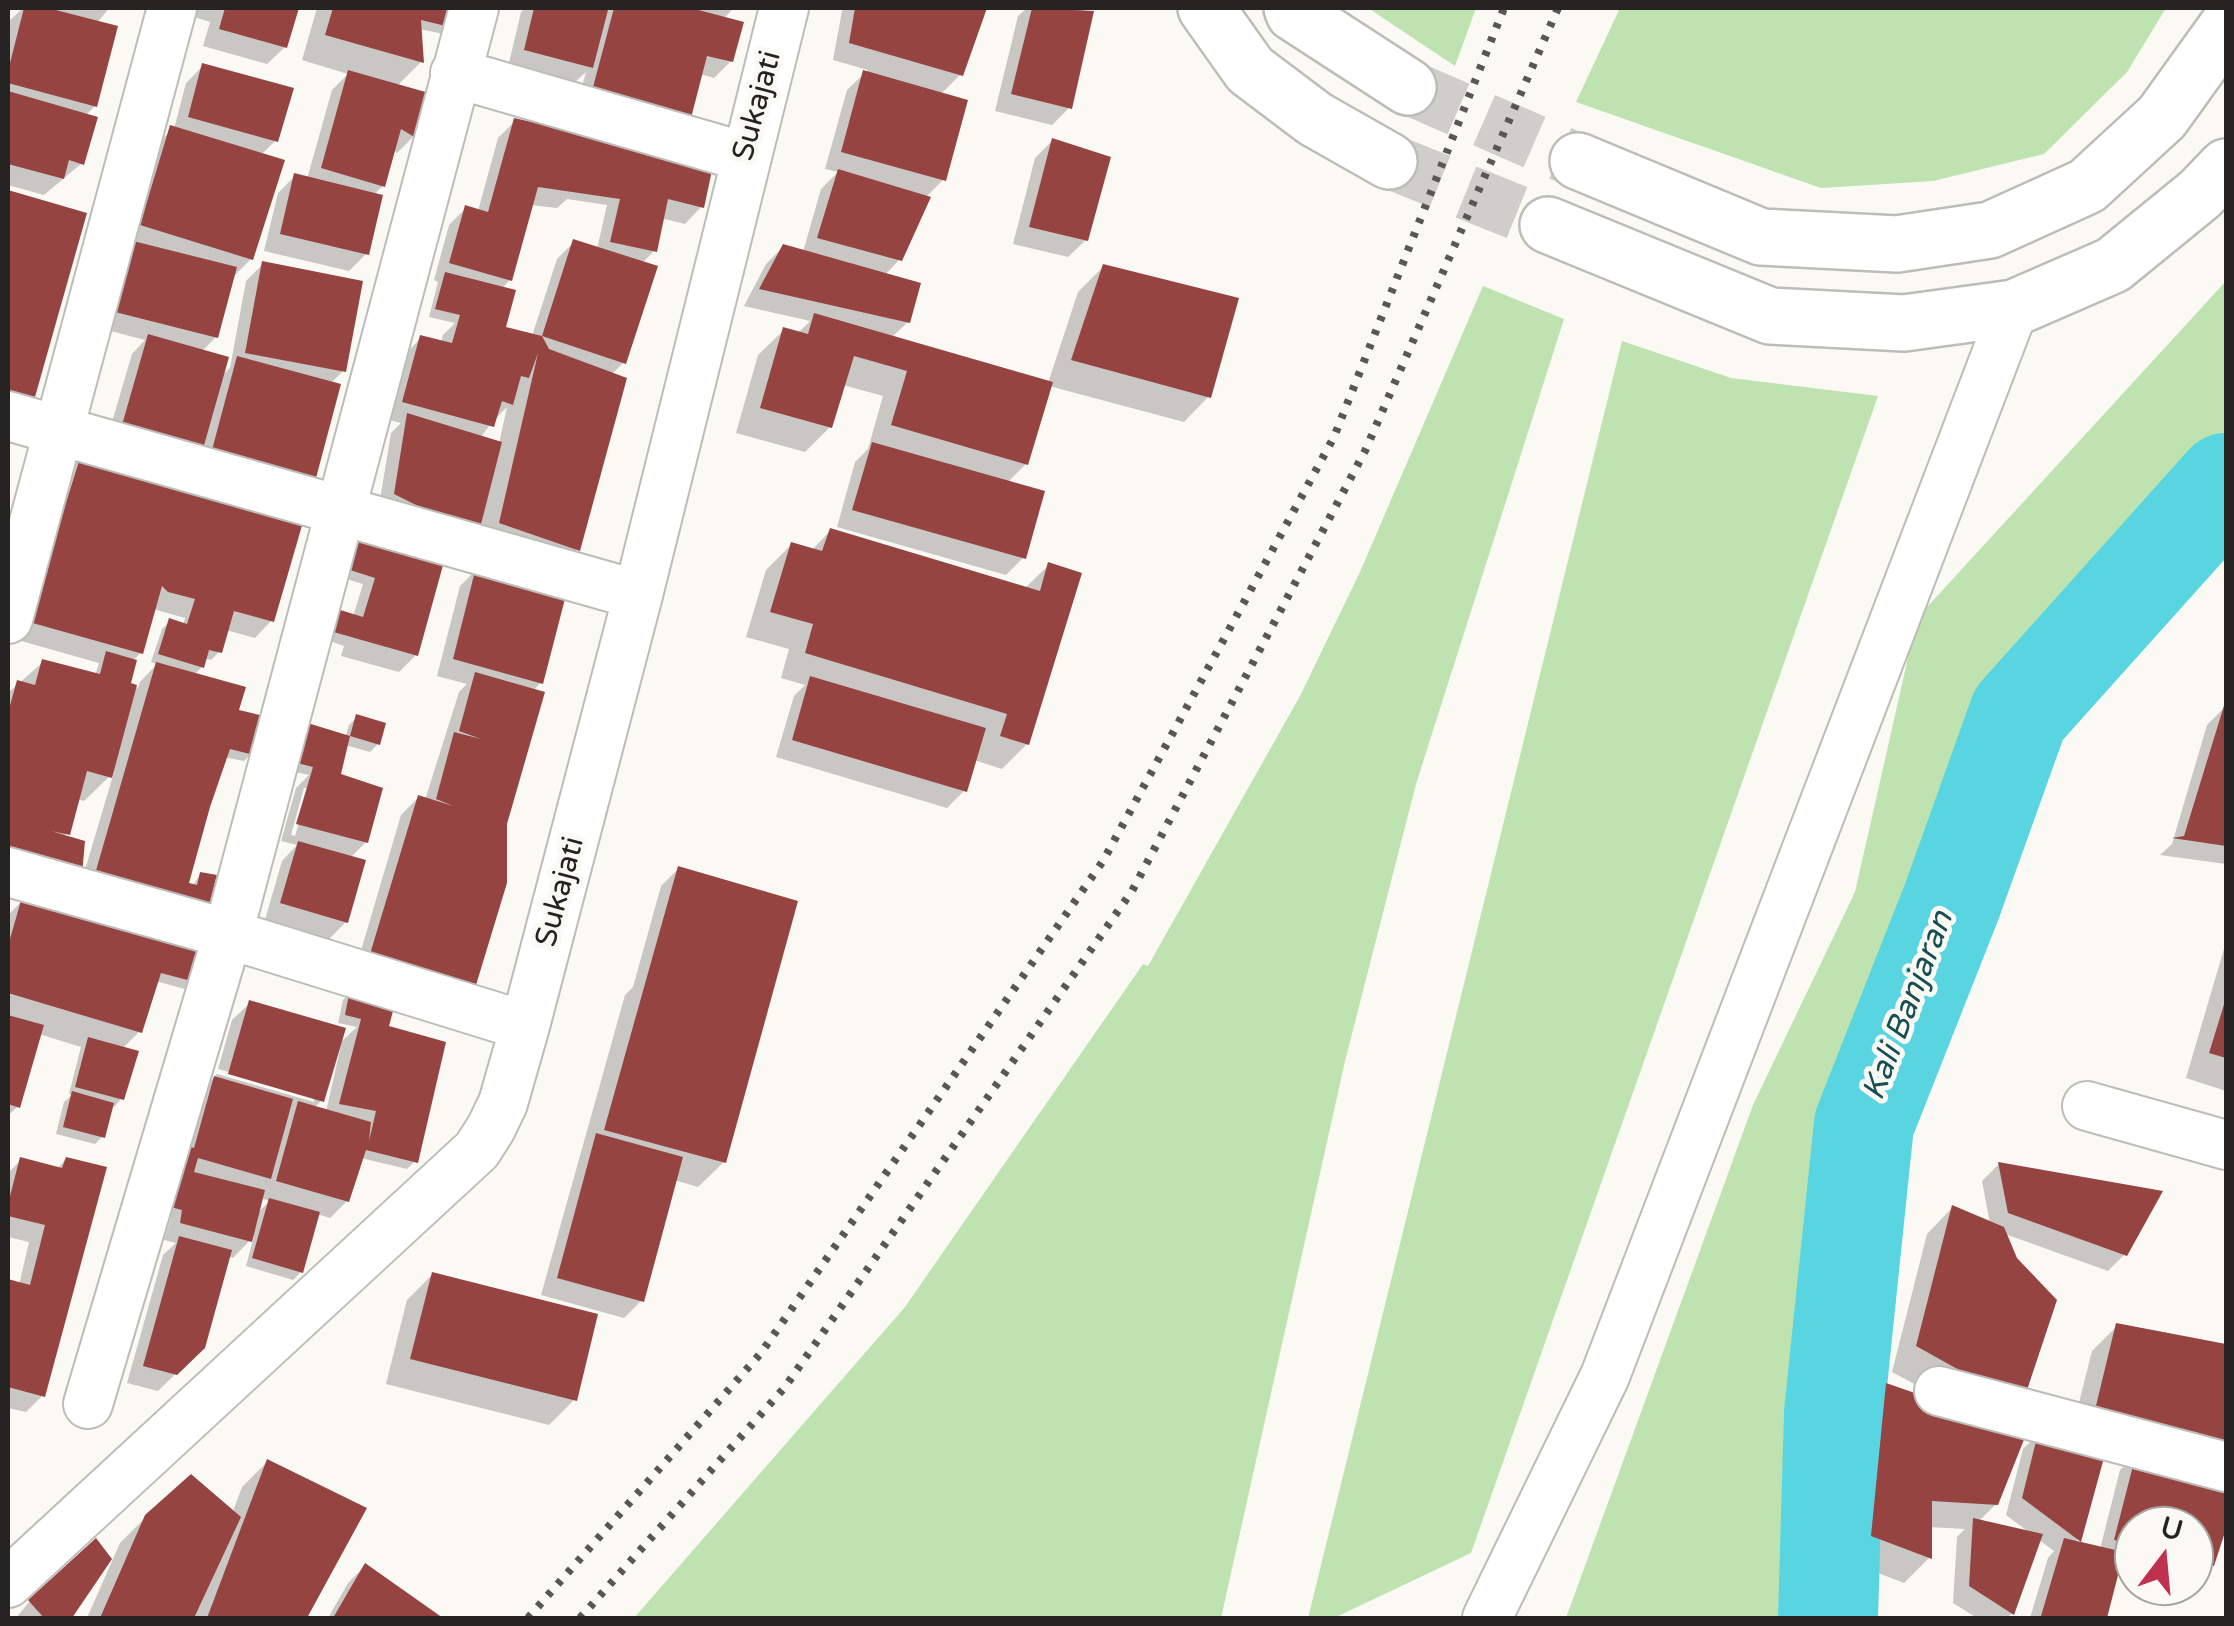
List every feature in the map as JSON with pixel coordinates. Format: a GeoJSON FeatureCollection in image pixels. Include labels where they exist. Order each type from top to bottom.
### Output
{"type":"FeatureCollection","features":[{"type":"Feature","properties":{"kind":"main road"},"geometry":{"type":"LineString","coordinates":[[1206,8],[1250,70],[1315,120],[1389,161]]}},
{"type":"Feature","properties":{"kind":"main road"},"geometry":{"type":"LineString","coordinates":[[1292,8],[1294,13],[1408,87]]}},
{"type":"Feature","properties":{"kind":"main road"},"geometry":{"type":"LineString","coordinates":[[1578,161],[1761,237],[1897,244],[1990,230],[2087,186],[2162,118],[2226,28]]}},
{"type":"Feature","properties":{"kind":"main road"},"geometry":{"type":"LineString","coordinates":[[1548,225],[1770,316],[1904,323],[2014,308],[2113,265],[2200,194],[2226,167]]}},
{"type":"Feature","properties":{"kind":"street"},"geometry":{"type":"LineString","coordinates":[[8,619],[172,8]]}},
{"type":"Feature","properties":{"kind":"street"},"geometry":{"type":"LineString","coordinates":[[88,1404],[228,934],[474,8]]}},
{"type":"Feature","properties":{"kind":"street","name":"Sukajati"},"geometry":{"type":"LineString","coordinates":[[8,1583],[478,1150],[504,1103],[638,596],[784,8]]}},
{"type":"Feature","properties":{"kind":"street"},"geometry":{"type":"LineString","coordinates":[[454,73],[744,157]]}},
{"type":"Feature","properties":{"kind":"street"},"geometry":{"type":"LineString","coordinates":[[1487,1618],[1605,1376],[2014,308]]}},
{"type":"Feature","properties":{"kind":"street"},"geometry":{"type":"LineString","coordinates":[[8,416],[638,596]]}},
{"type":"Feature","properties":{"kind":"street"},"geometry":{"type":"LineString","coordinates":[[8,872],[228,934],[526,1026]]}},
{"type":"Feature","properties":{"kind":"street"},"geometry":{"type":"LineString","coordinates":[[2087,1106],[2226,1145]]}},
{"type":"Feature","properties":{"kind":"street"},"geometry":{"type":"LineString","coordinates":[[1939,1391],[2226,1466]]}},
{"type":"Feature","properties":{"kind":"green space"},"geometry":{"type":"Polygon","coordinates":[[[1368,8],[1476,8],[1455,66],[1368,8]]]}},
{"type":"Feature","properties":{"kind":"green space"},"geometry":{"type":"Polygon","coordinates":[[[1620,8],[2166,8],[2127,72],[2044,154],[1933,181],[1821,188],[1576,102],[1620,8]]]}},
{"type":"Feature","properties":{"kind":"green space"},"geometry":{"type":"Polygon","coordinates":[[[2226,281],[2226,483],[2019,715],[1952,901],[1864,1124],[1834,1413],[1828,1618],[1566,1618],[1753,1105],[1855,892],[1917,618],[2226,281]]]}},
{"type":"Feature","properties":{"kind":"green space"},"geometry":{"type":"Polygon","coordinates":[[[1483,286],[1564,319],[1416,784],[1345,1061],[1221,1618],[634,1618],[905,1307],[1143,964],[1148,966],[1300,696],[1360,572],[1483,286]]]}},
{"type":"Feature","properties":{"kind":"green space"},"geometry":{"type":"Polygon","coordinates":[[[1622,341],[1731,378],[1878,396],[1471,1553],[1334,1618],[1308,1618],[1622,341]]]}},
{"type":"Feature","properties":{"kind":"building"},"geometry":{"type":"Polygon","coordinates":[[[24,8],[48,8],[118,26],[97,107],[8,83],[24,8]]]}},
{"type":"Feature","properties":{"kind":"building"},"geometry":{"type":"Polygon","coordinates":[[[225,8],[299,8],[287,48],[219,29],[225,8]]]}},
{"type":"Feature","properties":{"kind":"building"},"geometry":{"type":"Polygon","coordinates":[[[333,8],[459,8],[454,28],[421,20],[424,63],[325,35],[333,8]]]}},
{"type":"Feature","properties":{"kind":"building"},"geometry":{"type":"Polygon","coordinates":[[[534,8],[608,10],[593,68],[524,50],[534,8]]]}},
{"type":"Feature","properties":{"kind":"building"},"geometry":{"type":"Polygon","coordinates":[[[614,8],[691,8],[744,22],[733,62],[707,56],[691,118],[592,91],[614,8]]]}},
{"type":"Feature","properties":{"kind":"building"},"geometry":{"type":"Polygon","coordinates":[[[855,8],[987,8],[963,76],[849,43],[855,8]]]}},
{"type":"Feature","properties":{"kind":"building"},"geometry":{"type":"Polygon","coordinates":[[[1032,8],[1094,11],[1072,109],[1011,94],[1032,8]]]}},
{"type":"Feature","properties":{"kind":"building"},"geometry":{"type":"Polygon","coordinates":[[[202,63],[294,88],[278,142],[188,117],[202,63]]]}},
{"type":"Feature","properties":{"kind":"building"},"geometry":{"type":"Polygon","coordinates":[[[348,70],[429,93],[416,138],[401,129],[385,187],[321,168],[348,70]]]}},
{"type":"Feature","properties":{"kind":"building"},"geometry":{"type":"Polygon","coordinates":[[[863,70],[968,100],[946,181],[841,152],[863,70]]]}},
{"type":"Feature","properties":{"kind":"building"},"geometry":{"type":"Polygon","coordinates":[[[8,91],[98,117],[84,165],[69,160],[64,179],[8,164],[8,91]]]}},
{"type":"Feature","properties":{"kind":"building"},"geometry":{"type":"Polygon","coordinates":[[[514,118],[714,161],[704,208],[668,199],[657,252],[610,242],[620,199],[538,187],[512,281],[449,263],[465,205],[488,212],[514,118]]]}},
{"type":"Feature","properties":{"kind":"building"},"geometry":{"type":"Polygon","coordinates":[[[170,125],[285,160],[253,260],[140,225],[170,125]]]}},
{"type":"Feature","properties":{"kind":"building"},"geometry":{"type":"Polygon","coordinates":[[[1052,138],[1111,157],[1088,241],[1029,227],[1052,138]]]}},
{"type":"Feature","properties":{"kind":"building"},"geometry":{"type":"Polygon","coordinates":[[[838,169],[931,197],[902,261],[817,238],[838,169]]]}},
{"type":"Feature","properties":{"kind":"building"},"geometry":{"type":"Polygon","coordinates":[[[294,173],[383,195],[369,255],[280,234],[294,173]]]}},
{"type":"Feature","properties":{"kind":"building"},"geometry":{"type":"Polygon","coordinates":[[[8,190],[87,213],[35,397],[8,390],[8,190]]]}},
{"type":"Feature","properties":{"kind":"building"},"geometry":{"type":"Polygon","coordinates":[[[573,239],[658,266],[626,364],[542,336],[573,239]]]}},
{"type":"Feature","properties":{"kind":"building"},"geometry":{"type":"Polygon","coordinates":[[[133,241],[237,267],[218,338],[115,312],[133,241]]]}},
{"type":"Feature","properties":{"kind":"building"},"geometry":{"type":"Polygon","coordinates":[[[783,244],[921,283],[910,323],[759,289],[783,244]]]}},
{"type":"Feature","properties":{"kind":"building"},"geometry":{"type":"Polygon","coordinates":[[[262,261],[363,281],[346,372],[245,353],[262,261]]]}},
{"type":"Feature","properties":{"kind":"building"},"geometry":{"type":"Polygon","coordinates":[[[1103,264],[1239,298],[1211,398],[1071,360],[1103,264]]]}},
{"type":"Feature","properties":{"kind":"building"},"geometry":{"type":"Polygon","coordinates":[[[445,272],[516,290],[506,327],[542,336],[549,349],[627,378],[580,551],[499,523],[538,353],[529,378],[521,376],[513,405],[502,401],[494,427],[402,402],[420,335],[452,343],[460,315],[435,309],[445,272]]]}},
{"type":"Feature","properties":{"kind":"building"},"geometry":{"type":"Polygon","coordinates":[[[814,313],[1053,382],[1028,465],[891,425],[907,371],[854,356],[832,428],[760,408],[783,327],[808,334],[814,313]]]}},
{"type":"Feature","properties":{"kind":"building"},"geometry":{"type":"Polygon","coordinates":[[[148,334],[229,357],[201,456],[120,432],[148,334]]]}},
{"type":"Feature","properties":{"kind":"building"},"geometry":{"type":"Polygon","coordinates":[[[237,356],[341,384],[316,478],[212,450],[237,356]]]}},
{"type":"Feature","properties":{"kind":"building"},"geometry":{"type":"Polygon","coordinates":[[[407,413],[502,442],[478,536],[394,494],[407,413]]]}},
{"type":"Feature","properties":{"kind":"building"},"geometry":{"type":"Polygon","coordinates":[[[872,442],[1045,491],[1026,559],[852,510],[872,442]]]}},
{"type":"Feature","properties":{"kind":"building"},"geometry":{"type":"Polygon","coordinates":[[[80,458],[303,522],[274,622],[234,611],[222,653],[209,650],[204,668],[158,654],[169,618],[187,624],[195,599],[168,592],[162,586],[143,654],[29,622],[80,458]]]}},
{"type":"Feature","properties":{"kind":"building"},"geometry":{"type":"Polygon","coordinates":[[[830,528],[1040,591],[1048,562],[1082,573],[1029,745],[1000,736],[1007,714],[805,653],[813,624],[770,612],[791,542],[822,551],[830,528]]]}},
{"type":"Feature","properties":{"kind":"building"},"geometry":{"type":"Polygon","coordinates":[[[362,532],[445,558],[418,656],[330,631],[337,609],[363,617],[375,578],[350,570],[362,532]]]}},
{"type":"Feature","properties":{"kind":"building"},"geometry":{"type":"Polygon","coordinates":[[[476,567],[567,591],[543,684],[453,659],[476,567]]]}},
{"type":"Feature","properties":{"kind":"building"},"geometry":{"type":"Polygon","coordinates":[[[106,651],[137,660],[131,683],[137,685],[112,778],[87,771],[70,835],[51,831],[85,841],[82,875],[8,853],[8,713],[17,680],[35,685],[42,659],[100,674],[106,651]]]}},
{"type":"Feature","properties":{"kind":"building"},"geometry":{"type":"Polygon","coordinates":[[[156,662],[246,687],[239,710],[264,716],[254,755],[230,749],[210,807],[189,883],[197,885],[200,872],[217,875],[208,911],[93,881],[156,662]]]}},
{"type":"Feature","properties":{"kind":"building"},"geometry":{"type":"Polygon","coordinates":[[[475,672],[545,692],[507,824],[507,883],[476,985],[370,954],[418,795],[453,806],[436,799],[454,732],[481,739],[459,731],[475,672]]]}},
{"type":"Feature","properties":{"kind":"building"},"geometry":{"type":"Polygon","coordinates":[[[810,676],[986,728],[967,792],[792,740],[810,676]]]}},
{"type":"Feature","properties":{"kind":"building"},"geometry":{"type":"Polygon","coordinates":[[[2226,699],[2226,846],[2172,838],[2184,836],[2226,699]]]}},
{"type":"Feature","properties":{"kind":"building"},"geometry":{"type":"Polygon","coordinates":[[[356,714],[386,723],[380,745],[350,736],[356,714]]]}},
{"type":"Feature","properties":{"kind":"building"},"geometry":{"type":"Polygon","coordinates":[[[301,721],[350,736],[341,774],[383,788],[368,843],[296,824],[313,767],[289,761],[301,721]]]}},
{"type":"Feature","properties":{"kind":"building"},"geometry":{"type":"Polygon","coordinates":[[[298,841],[366,860],[348,923],[280,903],[298,841]]]}},
{"type":"Feature","properties":{"kind":"building"},"geometry":{"type":"Polygon","coordinates":[[[678,866],[798,901],[726,1163],[604,1130],[678,866]]]}},
{"type":"Feature","properties":{"kind":"building"},"geometry":{"type":"Polygon","coordinates":[[[22,897],[204,950],[195,982],[161,973],[142,1033],[8,993],[8,946],[22,897]]]}},
{"type":"Feature","properties":{"kind":"building"},"geometry":{"type":"Polygon","coordinates":[[[350,989],[396,1000],[389,1026],[446,1042],[418,1163],[366,1150],[349,1202],[276,1181],[298,1101],[371,1122],[369,1141],[376,1111],[339,1104],[361,1019],[345,1015],[350,989]]]}},
{"type":"Feature","properties":{"kind":"building"},"geometry":{"type":"Polygon","coordinates":[[[2226,998],[2226,1058],[2209,1053],[2226,998]]]}},
{"type":"Feature","properties":{"kind":"building"},"geometry":{"type":"Polygon","coordinates":[[[249,1000],[346,1028],[324,1102],[228,1074],[249,1000]]]}},
{"type":"Feature","properties":{"kind":"building"},"geometry":{"type":"Polygon","coordinates":[[[8,1015],[44,1025],[20,1108],[8,1104],[8,1015]]]}},
{"type":"Feature","properties":{"kind":"building"},"geometry":{"type":"Polygon","coordinates":[[[88,1037],[139,1051],[124,1100],[75,1087],[88,1037]]]}},
{"type":"Feature","properties":{"kind":"building"},"geometry":{"type":"Polygon","coordinates":[[[214,1076],[293,1099],[271,1179],[198,1158],[194,1172],[265,1190],[252,1242],[180,1223],[182,1210],[159,1204],[177,1143],[194,1148],[214,1076]]]}},
{"type":"Feature","properties":{"kind":"building"},"geometry":{"type":"Polygon","coordinates":[[[72,1091],[114,1103],[105,1138],[63,1127],[72,1091]]]}},
{"type":"Feature","properties":{"kind":"building"},"geometry":{"type":"Polygon","coordinates":[[[596,1133],[683,1157],[644,1302],[557,1278],[596,1133]]]}},
{"type":"Feature","properties":{"kind":"building"},"geometry":{"type":"Polygon","coordinates":[[[20,1157],[62,1168],[66,1157],[107,1167],[45,1397],[8,1387],[8,1279],[30,1285],[45,1225],[8,1216],[20,1157]]]}},
{"type":"Feature","properties":{"kind":"building"},"geometry":{"type":"Polygon","coordinates":[[[1998,1162],[2163,1191],[2127,1256],[2008,1213],[1998,1162]]]}},
{"type":"Feature","properties":{"kind":"building"},"geometry":{"type":"Polygon","coordinates":[[[269,1198],[320,1212],[303,1273],[252,1258],[269,1198]]]}},
{"type":"Feature","properties":{"kind":"building"},"geometry":{"type":"Polygon","coordinates":[[[1952,1205],[2004,1227],[2017,1258],[2057,1300],[2022,1405],[1916,1346],[1952,1205]]]}},
{"type":"Feature","properties":{"kind":"building"},"geometry":{"type":"Polygon","coordinates":[[[179,1236],[232,1250],[205,1348],[177,1375],[143,1366],[179,1236]]]}},
{"type":"Feature","properties":{"kind":"building"},"geometry":{"type":"Polygon","coordinates":[[[432,1272],[598,1314],[577,1401],[410,1359],[432,1272]]]}},
{"type":"Feature","properties":{"kind":"building"},"geometry":{"type":"Polygon","coordinates":[[[2116,1323],[2226,1344],[2226,1445],[2094,1414],[2116,1323]]]}},
{"type":"Feature","properties":{"kind":"building"},"geometry":{"type":"Polygon","coordinates":[[[1886,1383],[2027,1432],[1998,1505],[1932,1501],[1932,1559],[1871,1536],[1886,1383]]]}},
{"type":"Feature","properties":{"kind":"building"},"geometry":{"type":"Polygon","coordinates":[[[2039,1429],[2105,1454],[2081,1542],[2022,1498],[2039,1429]]]}},
{"type":"Feature","properties":{"kind":"building"},"geometry":{"type":"Polygon","coordinates":[[[2137,1450],[2226,1491],[2226,1529],[2214,1566],[2214,1506],[2123,1506],[2137,1450]]]}},
{"type":"Feature","properties":{"kind":"building"},"geometry":{"type":"Polygon","coordinates":[[[267,1459],[367,1508],[307,1618],[207,1618],[267,1459]]]}},
{"type":"Feature","properties":{"kind":"building"},"geometry":{"type":"Polygon","coordinates":[[[191,1474],[241,1517],[194,1618],[100,1618],[145,1515],[191,1474]]]}},
{"type":"Feature","properties":{"kind":"building"},"geometry":{"type":"Polygon","coordinates":[[[1973,1518],[2043,1534],[2014,1615],[1969,1586],[1973,1518]]]}},
{"type":"Feature","properties":{"kind":"building"},"geometry":{"type":"Polygon","coordinates":[[[96,1538],[112,1559],[72,1618],[44,1618],[28,1600],[96,1538]]]}},
{"type":"Feature","properties":{"kind":"building"},"geometry":{"type":"Polygon","coordinates":[[[2064,1538],[2114,1550],[2114,1591],[2107,1618],[2041,1616],[2064,1538]]]}},
{"type":"Feature","properties":{"kind":"building"},"geometry":{"type":"Polygon","coordinates":[[[365,1563],[443,1618],[333,1618],[365,1563]]]}},
{"type":"Feature","properties":{"kind":"waterway","name":"Kali Banjaran"},"geometry":{"type":"LineString","coordinates":[[1828,1618],[1834,1413],[1864,1124],[1952,901],[2019,714],[2226,483]]}},
{"type":"Feature","properties":{"kind":"tunnel"},"geometry":{"type":"LineString","coordinates":[[1408,87],[1578,161]]}},
{"type":"Feature","properties":{"kind":"tunnel"},"geometry":{"type":"LineString","coordinates":[[1389,161],[1548,225]]}},
{"type":"Feature","properties":{"kind":"railway"},"geometry":{"type":"LineString","coordinates":[[528,1618],[761,1353],[1103,861],[1334,437],[1504,8]]}},
{"type":"Feature","properties":{"kind":"railway"},"geometry":{"type":"LineString","coordinates":[[580,1618],[785,1387],[1132,891],[1365,451],[1558,8]]}}]}
